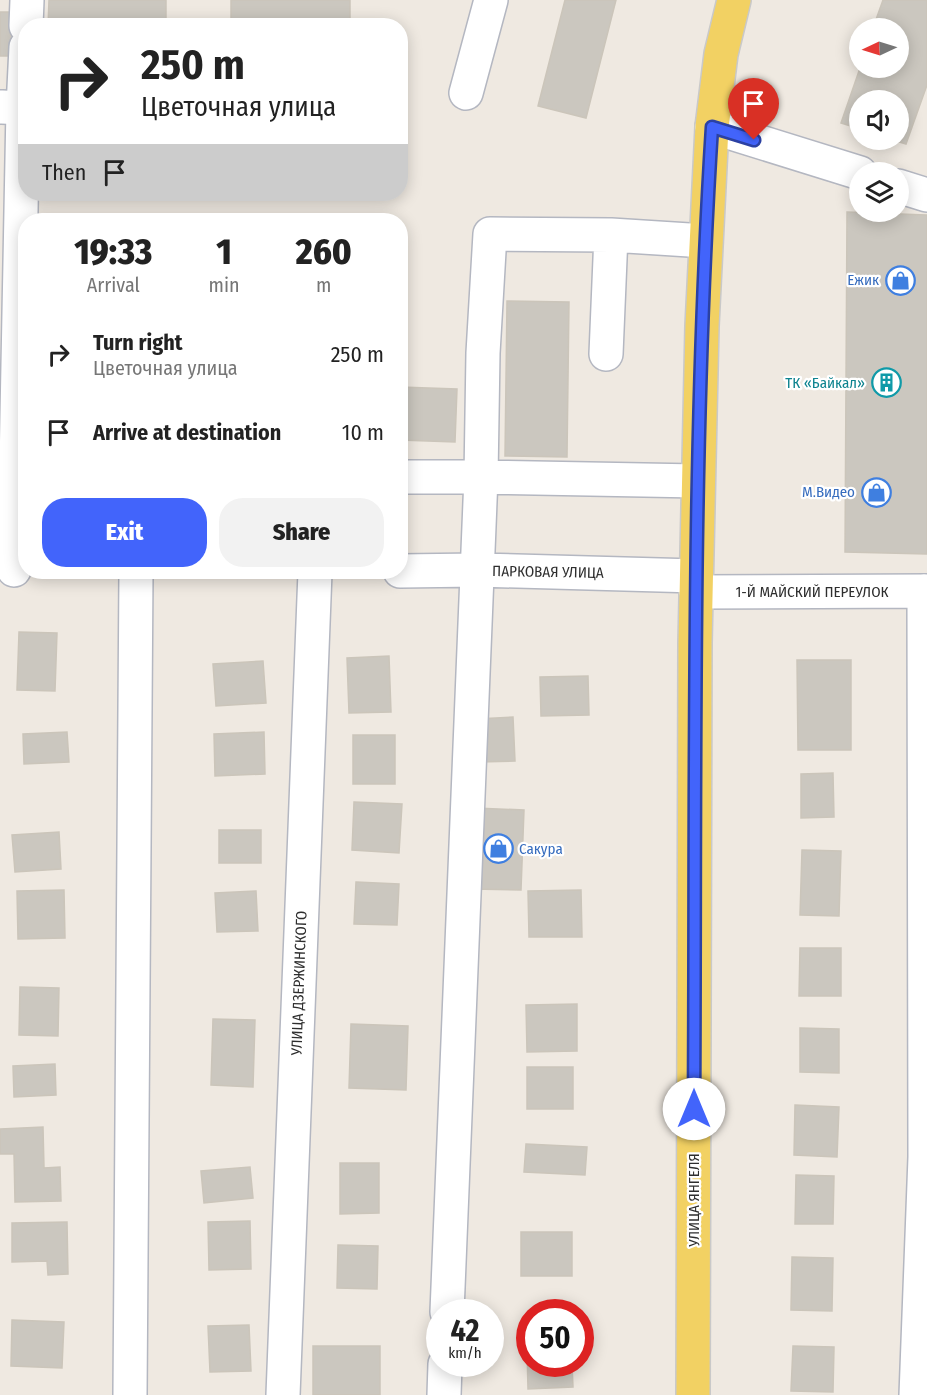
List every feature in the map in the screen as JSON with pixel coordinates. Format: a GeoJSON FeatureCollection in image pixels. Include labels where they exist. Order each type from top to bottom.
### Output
{"type":"FeatureCollection","features":[{"type":"Feature","properties":{"kind":"main road","name":"УЛИЦА ЯНГЕЛЯ"},"geometry":{"type":"LineString","coordinates":[[693,1395],[696,584],[705,241],[712,127],[720,54],[734,0]]}},
{"type":"Feature","properties":{"kind":"street"},"geometry":{"type":"LineString","coordinates":[[26,18],[27,0]]}},
{"type":"Feature","properties":{"kind":"street"},"geometry":{"type":"LineString","coordinates":[[466,93],[491,0]]}},
{"type":"Feature","properties":{"kind":"street"},"geometry":{"type":"LineString","coordinates":[[13,570],[16,108]]}},
{"type":"Feature","properties":{"kind":"street"},"geometry":{"type":"LineString","coordinates":[[712,127],[849,170]]}},
{"type":"Feature","properties":{"kind":"street"},"geometry":{"type":"LineString","coordinates":[[909,189],[927,195]]}},
{"type":"Feature","properties":{"kind":"street"},"geometry":{"type":"LineString","coordinates":[[448,1299],[478,570],[483,353],[490,234],[611,235],[705,241]]}},
{"type":"Feature","properties":{"kind":"street"},"geometry":{"type":"LineString","coordinates":[[606,354],[611,235]]}},
{"type":"Feature","properties":{"kind":"street"},"geometry":{"type":"LineString","coordinates":[[408,477],[698,481]]}},
{"type":"Feature","properties":{"kind":"street","name":"ПАРКОВАЯ УЛИЦА"},"geometry":{"type":"LineString","coordinates":[[408,571],[478,570],[696,584]]}},
{"type":"Feature","properties":{"kind":"street"},"geometry":{"type":"LineString","coordinates":[[130,1395],[136,579]]}},
{"type":"Feature","properties":{"kind":"street","name":"УЛИЦА ДЗЕРЖИНСКОГО"},"geometry":{"type":"LineString","coordinates":[[283,1395],[315,579]]}},
{"type":"Feature","properties":{"kind":"street","name":"1-Й МАЙСКИЙ ПЕРЕУЛОК"},"geometry":{"type":"LineString","coordinates":[[696,584],[925,591]]}},
{"type":"Feature","properties":{"kind":"street"},"geometry":{"type":"LineString","coordinates":[[916,1395],[926,1157],[925,591]]}},
{"type":"Feature","properties":{"kind":"street"},"geometry":{"type":"LineString","coordinates":[[444,1395],[445,1377]]}},
{"type":"Feature","properties":{"kind":"building"},"geometry":{"type":"Polygon","coordinates":[[[49,0],[166,0],[166,18],[48,18],[49,0]]]}},
{"type":"Feature","properties":{"kind":"building"},"geometry":{"type":"Polygon","coordinates":[[[231,0],[350,0],[350,18],[231,18],[231,0]]]}},
{"type":"Feature","properties":{"kind":"building"},"geometry":{"type":"Polygon","coordinates":[[[565,0],[616,0],[586,118],[538,106],[565,0]]]}},
{"type":"Feature","properties":{"kind":"building"},"geometry":{"type":"Polygon","coordinates":[[[883,0],[927,0],[927,85],[909,136],[909,90],[852,90],[857,78],[909,78],[909,18],[877,18],[883,0]]]}},
{"type":"Feature","properties":{"kind":"building"},"geometry":{"type":"Polygon","coordinates":[[[0,12],[13,12],[13,56],[0,56],[0,12]]]}},
{"type":"Feature","properties":{"kind":"building"},"geometry":{"type":"Polygon","coordinates":[[[849,100],[849,126],[841,123],[849,100]]]}},
{"type":"Feature","properties":{"kind":"building","name":"ТК «Байкал»"},"geometry":{"type":"Polygon","coordinates":[[[847,212],[849,212],[849,222],[909,222],[909,214],[927,215],[927,554],[845,552],[847,212]]]}},
{"type":"Feature","properties":{"kind":"building"},"geometry":{"type":"Polygon","coordinates":[[[507,301],[569,302],[567,457],[505,456],[507,301]]]}},
{"type":"Feature","properties":{"kind":"building"},"geometry":{"type":"Polygon","coordinates":[[[408,387],[457,389],[455,442],[408,440],[408,387]]]}},
{"type":"Feature","properties":{"kind":"building"},"geometry":{"type":"Polygon","coordinates":[[[19,632],[57,633],[55,691],[17,690],[19,632]]]}},
{"type":"Feature","properties":{"kind":"building"},"geometry":{"type":"Polygon","coordinates":[[[389,656],[391,712],[349,713],[347,658],[389,656]]]}},
{"type":"Feature","properties":{"kind":"building"},"geometry":{"type":"Polygon","coordinates":[[[797,660],[851,660],[851,750],[798,750],[797,660]]]}},
{"type":"Feature","properties":{"kind":"building"},"geometry":{"type":"Polygon","coordinates":[[[263,661],[266,703],[216,706],[213,664],[263,661]]]}},
{"type":"Feature","properties":{"kind":"building"},"geometry":{"type":"Polygon","coordinates":[[[588,676],[589,715],[541,716],[540,677],[588,676]]]}},
{"type":"Feature","properties":{"kind":"building"},"geometry":{"type":"Polygon","coordinates":[[[513,717],[515,761],[479,762],[477,719],[513,717]]]}},
{"type":"Feature","properties":{"kind":"building"},"geometry":{"type":"Polygon","coordinates":[[[67,732],[69,762],[24,764],[23,734],[67,732]]]}},
{"type":"Feature","properties":{"kind":"building"},"geometry":{"type":"Polygon","coordinates":[[[264,732],[265,774],[215,776],[214,734],[264,732]]]}},
{"type":"Feature","properties":{"kind":"building"},"geometry":{"type":"Polygon","coordinates":[[[353,735],[395,735],[395,784],[353,784],[353,735]]]}},
{"type":"Feature","properties":{"kind":"building"},"geometry":{"type":"Polygon","coordinates":[[[833,773],[834,817],[801,818],[801,774],[833,773]]]}},
{"type":"Feature","properties":{"kind":"building"},"geometry":{"type":"Polygon","coordinates":[[[354,802],[402,804],[399,853],[352,850],[354,802]]]}},
{"type":"Feature","properties":{"kind":"building","name":"Сакура"},"geometry":{"type":"Polygon","coordinates":[[[475,808],[524,810],[521,890],[472,889],[475,808]]]}},
{"type":"Feature","properties":{"kind":"building"},"geometry":{"type":"Polygon","coordinates":[[[219,830],[261,830],[261,863],[219,863],[219,830]]]}},
{"type":"Feature","properties":{"kind":"building"},"geometry":{"type":"Polygon","coordinates":[[[59,832],[61,869],[15,872],[12,835],[59,832]]]}},
{"type":"Feature","properties":{"kind":"building"},"geometry":{"type":"Polygon","coordinates":[[[802,850],[841,851],[839,916],[800,915],[802,850]]]}},
{"type":"Feature","properties":{"kind":"building"},"geometry":{"type":"Polygon","coordinates":[[[356,882],[399,884],[397,925],[354,924],[356,882]]]}},
{"type":"Feature","properties":{"kind":"building"},"geometry":{"type":"Polygon","coordinates":[[[64,890],[65,938],[18,939],[17,891],[64,890]]]}},
{"type":"Feature","properties":{"kind":"building"},"geometry":{"type":"Polygon","coordinates":[[[581,890],[582,937],[529,937],[528,891],[581,890]]]}},
{"type":"Feature","properties":{"kind":"building"},"geometry":{"type":"Polygon","coordinates":[[[256,891],[258,931],[217,932],[215,893],[256,891]]]}},
{"type":"Feature","properties":{"kind":"building"},"geometry":{"type":"Polygon","coordinates":[[[800,948],[841,948],[841,996],[799,996],[800,948]]]}},
{"type":"Feature","properties":{"kind":"building"},"geometry":{"type":"Polygon","coordinates":[[[20,987],[59,988],[58,1036],[19,1035],[20,987]]]}},
{"type":"Feature","properties":{"kind":"building"},"geometry":{"type":"Polygon","coordinates":[[[577,1004],[577,1051],[527,1052],[526,1005],[577,1004]]]}},
{"type":"Feature","properties":{"kind":"building"},"geometry":{"type":"Polygon","coordinates":[[[213,1019],[255,1020],[253,1087],[211,1085],[213,1019]]]}},
{"type":"Feature","properties":{"kind":"building"},"geometry":{"type":"Polygon","coordinates":[[[351,1024],[408,1026],[406,1090],[349,1088],[351,1024]]]}},
{"type":"Feature","properties":{"kind":"building"},"geometry":{"type":"Polygon","coordinates":[[[800,1028],[839,1029],[839,1073],[800,1072],[800,1028]]]}},
{"type":"Feature","properties":{"kind":"building"},"geometry":{"type":"Polygon","coordinates":[[[55,1064],[56,1095],[14,1097],[13,1066],[55,1064]]]}},
{"type":"Feature","properties":{"kind":"building"},"geometry":{"type":"Polygon","coordinates":[[[527,1067],[573,1067],[573,1109],[527,1109],[527,1067]]]}},
{"type":"Feature","properties":{"kind":"building"},"geometry":{"type":"Polygon","coordinates":[[[795,1105],[839,1107],[837,1157],[794,1155],[795,1105]]]}},
{"type":"Feature","properties":{"kind":"building"},"geometry":{"type":"Polygon","coordinates":[[[43,1127],[44,1168],[60,1167],[61,1201],[15,1202],[14,1154],[0,1154],[0,1129],[43,1127]]]}},
{"type":"Feature","properties":{"kind":"building"},"geometry":{"type":"Polygon","coordinates":[[[526,1144],[587,1147],[585,1175],[524,1172],[526,1144]]]}},
{"type":"Feature","properties":{"kind":"building"},"geometry":{"type":"Polygon","coordinates":[[[340,1163],[379,1163],[379,1213],[340,1214],[340,1163]]]}},
{"type":"Feature","properties":{"kind":"building"},"geometry":{"type":"Polygon","coordinates":[[[250,1167],[253,1198],[204,1203],[201,1171],[250,1167]]]}},
{"type":"Feature","properties":{"kind":"building"},"geometry":{"type":"Polygon","coordinates":[[[796,1175],[834,1176],[833,1224],[795,1224],[796,1175]]]}},
{"type":"Feature","properties":{"kind":"building"},"geometry":{"type":"Polygon","coordinates":[[[250,1221],[251,1269],[209,1270],[208,1222],[250,1221]]]}},
{"type":"Feature","properties":{"kind":"building"},"geometry":{"type":"Polygon","coordinates":[[[67,1222],[68,1274],[48,1275],[47,1261],[12,1262],[12,1223],[67,1222]]]}},
{"type":"Feature","properties":{"kind":"building"},"geometry":{"type":"Polygon","coordinates":[[[521,1232],[572,1232],[572,1276],[521,1276],[521,1232]]]}},
{"type":"Feature","properties":{"kind":"building"},"geometry":{"type":"Polygon","coordinates":[[[338,1245],[378,1246],[377,1289],[337,1288],[338,1245]]]}},
{"type":"Feature","properties":{"kind":"building"},"geometry":{"type":"Polygon","coordinates":[[[792,1257],[833,1258],[832,1311],[791,1310],[792,1257]]]}},
{"type":"Feature","properties":{"kind":"building"},"geometry":{"type":"Polygon","coordinates":[[[12,1320],[64,1322],[62,1368],[11,1366],[12,1320]]]}},
{"type":"Feature","properties":{"kind":"building"},"geometry":{"type":"Polygon","coordinates":[[[249,1325],[251,1371],[210,1372],[208,1326],[249,1325]]]}},
{"type":"Feature","properties":{"kind":"building"},"geometry":{"type":"Polygon","coordinates":[[[313,1346],[380,1346],[380,1395],[313,1395],[313,1346]]]}},
{"type":"Feature","properties":{"kind":"building"},"geometry":{"type":"Polygon","coordinates":[[[793,1346],[834,1347],[833,1392],[791,1391],[793,1346]]]}},
{"type":"Feature","properties":{"kind":"building"},"geometry":{"type":"Polygon","coordinates":[[[528,1377],[573,1377],[573,1387],[528,1389],[528,1377]]]}},
{"type":"Feature","properties":{"kind":"place","name":"Ежик"},"geometry":{"type":"Point","coordinates":[900,280]}},
{"type":"Feature","properties":{"kind":"place","name":"ТК «Байкал»"},"geometry":{"type":"Point","coordinates":[886,383]}},
{"type":"Feature","properties":{"kind":"place","name":"М.Видео"},"geometry":{"type":"Point","coordinates":[876,492]}},
{"type":"Feature","properties":{"kind":"place","name":"Сакура"},"geometry":{"type":"Point","coordinates":[498,849]}},
{"type":"Feature","properties":{"kind":"route"},"geometry":{"type":"LineString","coordinates":[[694,1109],[695,666],[698,481],[704,262],[712,127],[754,140]]}}]}
